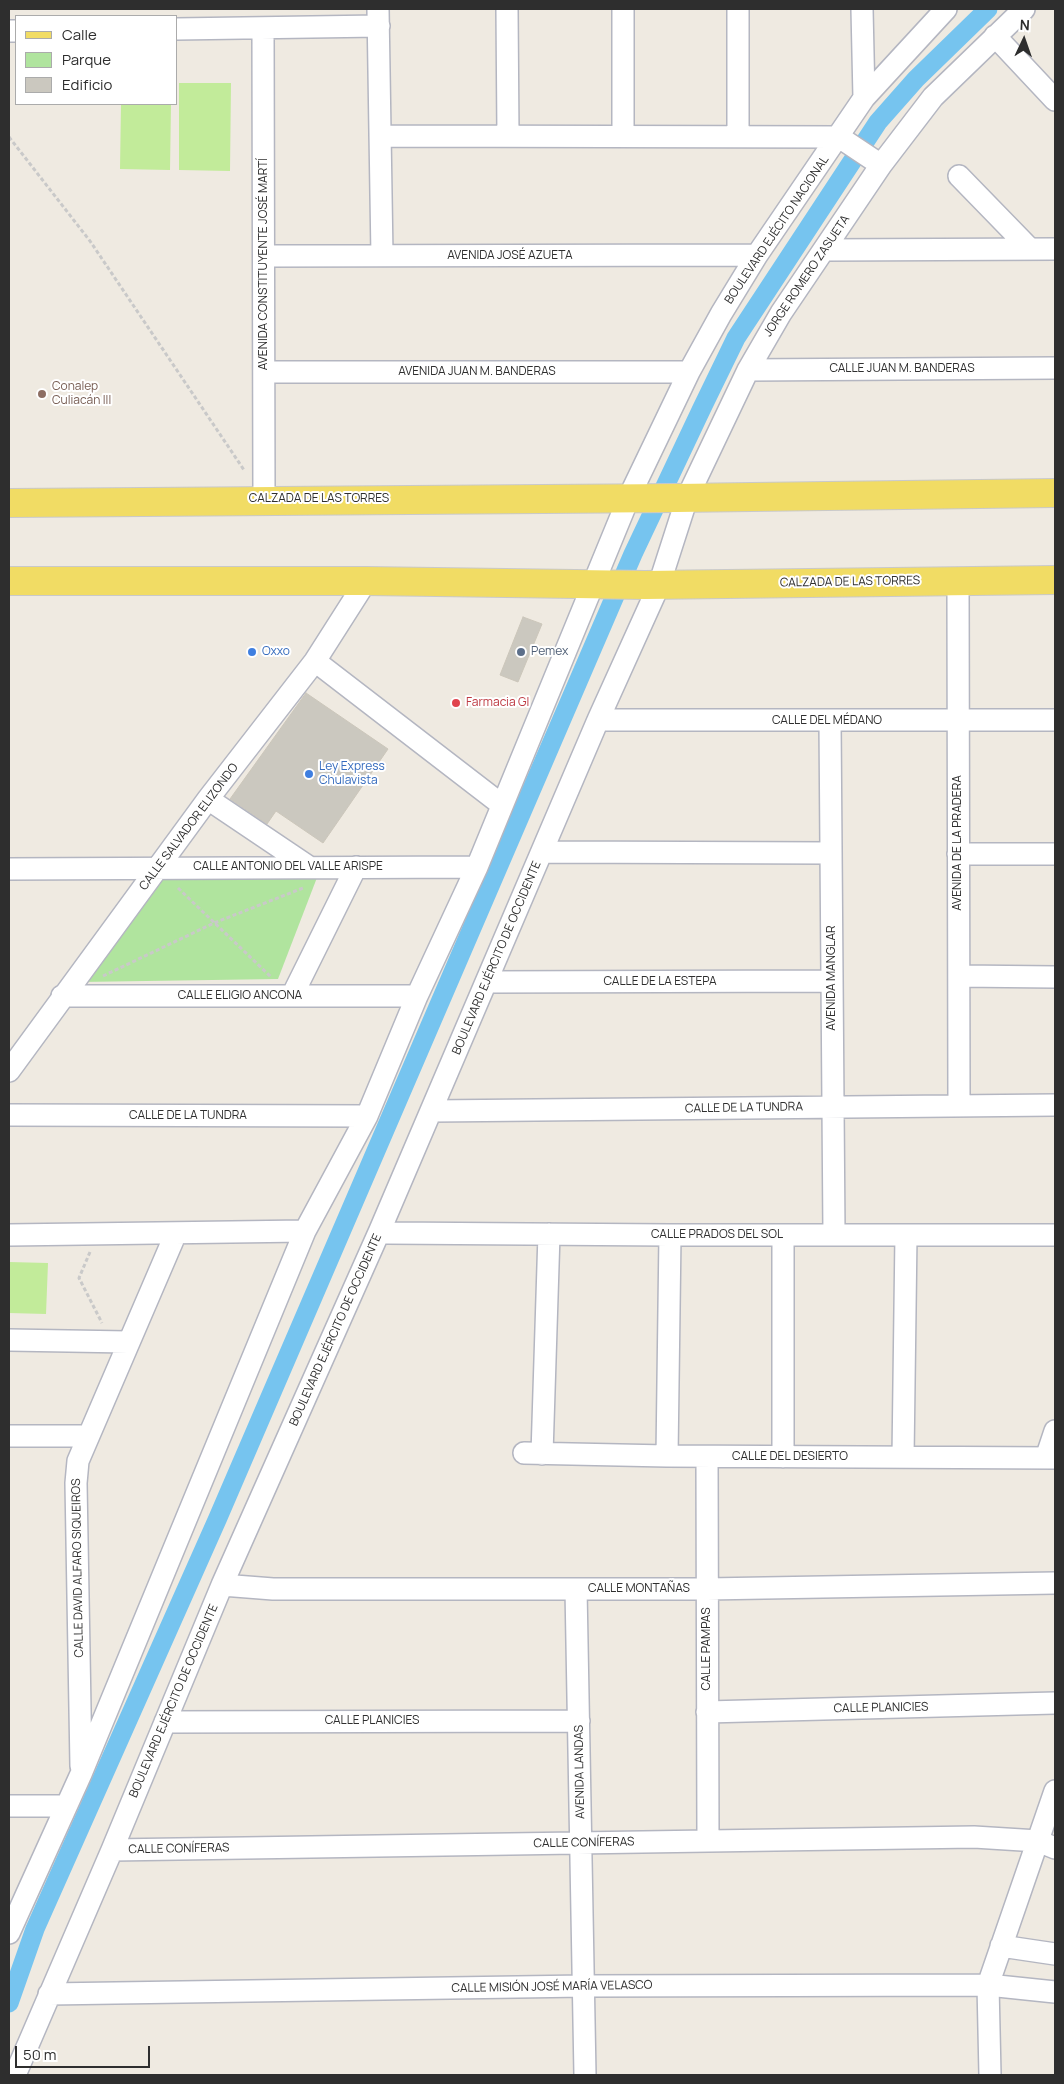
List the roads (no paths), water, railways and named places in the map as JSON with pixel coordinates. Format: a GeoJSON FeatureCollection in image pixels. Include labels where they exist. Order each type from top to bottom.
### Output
{"type":"FeatureCollection","features":[{"type":"Feature","properties":{"kind":"main road","name":"CALZADA DE LAS TORRES"},"geometry":{"type":"LineString","coordinates":[[9,503],[661,498],[1055,492]]}},
{"type":"Feature","properties":{"kind":"main road","name":"CALZADA DE LAS TORRES"},"geometry":{"type":"LineString","coordinates":[[604,584],[1055,580]]}},
{"type":"Feature","properties":{"kind":"main road"},"geometry":{"type":"LineString","coordinates":[[9,581],[366,581],[604,584]]}},
{"type":"Feature","properties":{"kind":"street"},"geometry":{"type":"LineString","coordinates":[[507,9],[508,136]]}},
{"type":"Feature","properties":{"kind":"street"},"geometry":{"type":"LineString","coordinates":[[622,9],[623,136]]}},
{"type":"Feature","properties":{"kind":"street"},"geometry":{"type":"LineString","coordinates":[[738,9],[738,136]]}},
{"type":"Feature","properties":{"kind":"street"},"geometry":{"type":"LineString","coordinates":[[862,9],[864,98]]}},
{"type":"Feature","properties":{"kind":"street","name":"BOULEVARD EJÉCITO NACIONAL"},"geometry":{"type":"LineString","coordinates":[[604,584],[661,498],[689,372],[720,314],[756,256],[842,139],[864,98],[946,9]]}},
{"type":"Feature","properties":{"kind":"street","name":"JORGE ROMERO ZASUETA"},"geometry":{"type":"LineString","coordinates":[[652,585],[661,498],[748,370],[781,313],[825,250],[875,162],[933,97],[1024,9]]}},
{"type":"Feature","properties":{"kind":"street"},"geometry":{"type":"LineString","coordinates":[[178,29],[263,28],[378,18],[382,256]]}},
{"type":"Feature","properties":{"kind":"street","name":"AVENIDA CONSTITUYENTE JOSÉ MARTÍ"},"geometry":{"type":"LineString","coordinates":[[263,28],[264,500]]}},
{"type":"Feature","properties":{"kind":"street"},"geometry":{"type":"LineString","coordinates":[[995,36],[1055,100]]}},
{"type":"Feature","properties":{"kind":"street"},"geometry":{"type":"LineString","coordinates":[[380,136],[738,136],[842,139],[875,162]]}},
{"type":"Feature","properties":{"kind":"street"},"geometry":{"type":"LineString","coordinates":[[959,176],[1030,249]]}},
{"type":"Feature","properties":{"kind":"street"},"geometry":{"type":"LineString","coordinates":[[825,250],[1055,249]]}},
{"type":"Feature","properties":{"kind":"street","name":"AVENIDA JOSÉ AZUETA"},"geometry":{"type":"LineString","coordinates":[[264,256],[756,256]]}},
{"type":"Feature","properties":{"kind":"street","name":"CALLE JUAN M. BANDERAS"},"geometry":{"type":"LineString","coordinates":[[748,370],[1055,368]]}},
{"type":"Feature","properties":{"kind":"street","name":"AVENIDA JUAN M. BANDERAS"},"geometry":{"type":"LineString","coordinates":[[264,372],[689,372]]}},
{"type":"Feature","properties":{"kind":"street","name":"CALLE SALVADOR ELIZONDO"},"geometry":{"type":"LineString","coordinates":[[9,1071],[62,996],[208,799],[315,661],[366,581]]}},
{"type":"Feature","properties":{"kind":"street","name":"AVENIDA DE LA PRADERA"},"geometry":{"type":"LineString","coordinates":[[958,581],[959,1106]]}},
{"type":"Feature","properties":{"kind":"street"},"geometry":{"type":"LineString","coordinates":[[9,1933],[64,1806],[81,1774],[306,1231],[367,1116],[502,806],[604,584]]}},
{"type":"Feature","properties":{"kind":"street","name":"BOULEVARD EJÉRCITO DE OCCIDENTE"},"geometry":{"type":"LineString","coordinates":[[15,2075],[112,1850],[222,1585],[488,982],[598,720],[652,585]]}},
{"type":"Feature","properties":{"kind":"street"},"geometry":{"type":"LineString","coordinates":[[315,661],[502,806]]}},
{"type":"Feature","properties":{"kind":"street","name":"CALLE DEL MÉDANO"},"geometry":{"type":"LineString","coordinates":[[598,720],[1055,720]]}},
{"type":"Feature","properties":{"kind":"street","name":"AVENIDA MANGLAR"},"geometry":{"type":"LineString","coordinates":[[830,721],[834,1234]]}},
{"type":"Feature","properties":{"kind":"street"},"geometry":{"type":"LineString","coordinates":[[208,799],[310,876]]}},
{"type":"Feature","properties":{"kind":"street"},"geometry":{"type":"LineString","coordinates":[[542,852],[832,854]]}},
{"type":"Feature","properties":{"kind":"street"},"geometry":{"type":"LineString","coordinates":[[958,854],[1055,854]]}},
{"type":"Feature","properties":{"kind":"street"},"geometry":{"type":"LineString","coordinates":[[292,996],[356,867]]}},
{"type":"Feature","properties":{"kind":"street","name":"CALLE ANTONIO DEL VALLE ARISPE"},"geometry":{"type":"LineString","coordinates":[[9,869],[158,868],[310,876],[356,867],[477,867]]}},
{"type":"Feature","properties":{"kind":"street"},"geometry":{"type":"LineString","coordinates":[[958,976],[1055,977]]}},
{"type":"Feature","properties":{"kind":"street","name":"CALLE DE LA ESTEPA"},"geometry":{"type":"LineString","coordinates":[[488,982],[832,981]]}},
{"type":"Feature","properties":{"kind":"street","name":"CALLE ELIGIO ANCONA"},"geometry":{"type":"LineString","coordinates":[[62,996],[418,996]]}},
{"type":"Feature","properties":{"kind":"street","name":"CALLE DE LA TUNDRA"},"geometry":{"type":"LineString","coordinates":[[432,1111],[1055,1105]]}},
{"type":"Feature","properties":{"kind":"street","name":"CALLE DE LA TUNDRA"},"geometry":{"type":"LineString","coordinates":[[9,1116],[367,1116]]}},
{"type":"Feature","properties":{"kind":"street","name":"CALLE PRADOS DEL SOL"},"geometry":{"type":"LineString","coordinates":[[380,1230],[387,1233],[1055,1235]]}},
{"type":"Feature","properties":{"kind":"street"},"geometry":{"type":"LineString","coordinates":[[9,1235],[306,1231]]}},
{"type":"Feature","properties":{"kind":"street","name":"CALLE DAVID ALFARO SIQUEIROS"},"geometry":{"type":"LineString","coordinates":[[81,1774],[76,1483],[78,1461],[120,1342],[176,1233]]}},
{"type":"Feature","properties":{"kind":"street","name":"CALLE DEL DESIERTO"},"geometry":{"type":"LineString","coordinates":[[549,1234],[533,1454],[707,1457],[1051,1458]]}},
{"type":"Feature","properties":{"kind":"street"},"geometry":{"type":"LineString","coordinates":[[668,1456],[670,1235]]}},
{"type":"Feature","properties":{"kind":"street"},"geometry":{"type":"LineString","coordinates":[[783,1235],[784,1457]]}},
{"type":"Feature","properties":{"kind":"street"},"geometry":{"type":"LineString","coordinates":[[903,1457],[906,1235]]}},
{"type":"Feature","properties":{"kind":"street"},"geometry":{"type":"LineString","coordinates":[[9,1340],[120,1342]]}},
{"type":"Feature","properties":{"kind":"street"},"geometry":{"type":"LineString","coordinates":[[1051,1458],[1055,1431]]}},
{"type":"Feature","properties":{"kind":"street"},"geometry":{"type":"LineString","coordinates":[[9,1436],[88,1436]]}},
{"type":"Feature","properties":{"kind":"street","name":"CALLE PAMPAS"},"geometry":{"type":"LineString","coordinates":[[707,1457],[708,1841]]}},
{"type":"Feature","properties":{"kind":"street","name":"CALLE MONTAÑAS"},"geometry":{"type":"LineString","coordinates":[[222,1585],[273,1589],[707,1589],[1055,1583]]}},
{"type":"Feature","properties":{"kind":"street","name":"AVENIDA LANDAS"},"geometry":{"type":"LineString","coordinates":[[576,1589],[585,2075]]}},
{"type":"Feature","properties":{"kind":"street","name":"CALLE PLANICIES"},"geometry":{"type":"LineString","coordinates":[[707,1712],[1055,1703]]}},
{"type":"Feature","properties":{"kind":"street","name":"CALLE PLANICIES"},"geometry":{"type":"LineString","coordinates":[[165,1722],[579,1721]]}},
{"type":"Feature","properties":{"kind":"street"},"geometry":{"type":"LineString","coordinates":[[990,2075],[988,1985],[1001,1946],[1047,1844],[1055,1791]]}},
{"type":"Feature","properties":{"kind":"street"},"geometry":{"type":"LineString","coordinates":[[9,1806],[64,1806]]}},
{"type":"Feature","properties":{"kind":"street","name":"CALLE CONÍFERAS"},"geometry":{"type":"LineString","coordinates":[[112,1850],[974,1837],[1047,1844]]}},
{"type":"Feature","properties":{"kind":"street"},"geometry":{"type":"LineString","coordinates":[[1001,1946],[1055,1954]]}},
{"type":"Feature","properties":{"kind":"street","name":"CALLE MISIÓN JOSÉ MARÍA VELASCO"},"geometry":{"type":"LineString","coordinates":[[49,1994],[584,1986],[988,1985],[1055,1992]]}},
{"type":"Feature","properties":{"kind":"waterway"},"geometry":{"type":"LineString","coordinates":[[9,2003],[35,1929],[217,1520],[633,554],[736,338],[878,122],[916,79],[988,9]]}},
{"type":"Feature","properties":{"kind":"place","name":"Conalep Culiacán III"},"geometry":{"type":"Point","coordinates":[42,394]}},
{"type":"Feature","properties":{"kind":"place","name":"Oxxo"},"geometry":{"type":"Point","coordinates":[252,652]}},
{"type":"Feature","properties":{"kind":"place","name":"Pemex"},"geometry":{"type":"Point","coordinates":[521,652]}},
{"type":"Feature","properties":{"kind":"place","name":"Farmacia GI"},"geometry":{"type":"Point","coordinates":[456,703]}},
{"type":"Feature","properties":{"kind":"place","name":"Ley Express Chulavista"},"geometry":{"type":"Point","coordinates":[309,774]}}]}
